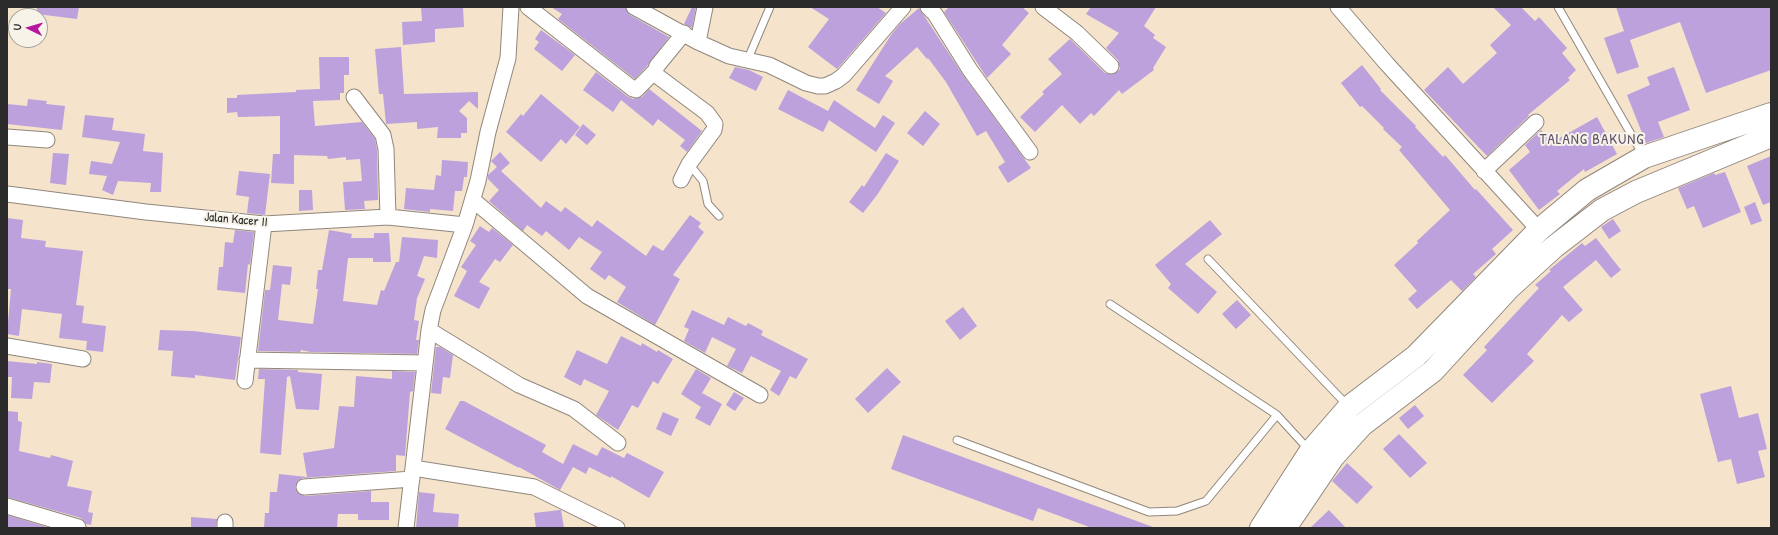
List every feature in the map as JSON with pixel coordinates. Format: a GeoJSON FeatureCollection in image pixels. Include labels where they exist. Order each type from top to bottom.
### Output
{"type":"FeatureCollection","features":[{"type":"Feature","properties":{"kind":"highway"},"geometry":{"type":"LineString","coordinates":[[1261,528],[1310,452],[1349,407],[1416,356],[1539,230],[1587,190],[1644,157],[1771,114]]}},
{"type":"Feature","properties":{"kind":"highway"},"geometry":{"type":"LineString","coordinates":[[1285,528],[1333,457],[1362,425],[1433,370],[1509,288],[1554,247],[1602,210],[1636,192],[1771,136]]}},
{"type":"Feature","properties":{"kind":"street"},"geometry":{"type":"LineString","coordinates":[[406,528],[424,363],[433,310],[473,200],[488,132],[508,58],[511,7]]}},
{"type":"Feature","properties":{"kind":"street"},"geometry":{"type":"LineString","coordinates":[[528,7],[636,90],[655,71],[684,33]]}},
{"type":"Feature","properties":{"kind":"street"},"geometry":{"type":"LineString","coordinates":[[634,7],[698,42],[729,56],[769,65],[812,85],[825,86],[844,75],[903,7]]}},
{"type":"Feature","properties":{"kind":"street"},"geometry":{"type":"LineString","coordinates":[[698,42],[705,7]]}},
{"type":"Feature","properties":{"kind":"street"},"geometry":{"type":"LineString","coordinates":[[928,7],[970,70],[1030,152]]}},
{"type":"Feature","properties":{"kind":"street"},"geometry":{"type":"LineString","coordinates":[[1043,7],[1077,33],[1111,66]]}},
{"type":"Feature","properties":{"kind":"street"},"geometry":{"type":"LineString","coordinates":[[1338,7],[1484,171],[1539,230]]}},
{"type":"Feature","properties":{"kind":"street"},"geometry":{"type":"LineString","coordinates":[[655,71],[659,79],[707,113],[713,119],[715,124],[714,130],[689,164],[681,180]]}},
{"type":"Feature","properties":{"kind":"street"},"geometry":{"type":"LineString","coordinates":[[354,97],[384,135],[386,149],[388,217]]}},
{"type":"Feature","properties":{"kind":"street"},"geometry":{"type":"LineString","coordinates":[[1484,171],[1536,122]]}},
{"type":"Feature","properties":{"kind":"street"},"geometry":{"type":"LineString","coordinates":[[7,136],[47,140]]}},
{"type":"Feature","properties":{"kind":"street","name":"Jalan Kacer II"},"geometry":{"type":"LineString","coordinates":[[7,194],[146,212],[264,224],[388,217],[465,225]]}},
{"type":"Feature","properties":{"kind":"street"},"geometry":{"type":"LineString","coordinates":[[473,200],[587,296],[760,395]]}},
{"type":"Feature","properties":{"kind":"street"},"geometry":{"type":"LineString","coordinates":[[245,381],[264,224]]}},
{"type":"Feature","properties":{"kind":"street"},"geometry":{"type":"LineString","coordinates":[[429,330],[519,384],[574,409],[618,443]]}},
{"type":"Feature","properties":{"kind":"street"},"geometry":{"type":"LineString","coordinates":[[7,346],[83,359]]}},
{"type":"Feature","properties":{"kind":"street"},"geometry":{"type":"LineString","coordinates":[[247,360],[424,363]]}},
{"type":"Feature","properties":{"kind":"street"},"geometry":{"type":"LineString","coordinates":[[304,488],[413,473],[534,487],[617,528]]}},
{"type":"Feature","properties":{"kind":"street"},"geometry":{"type":"LineString","coordinates":[[7,506],[78,527]]}},
{"type":"Feature","properties":{"kind":"lane"},"geometry":{"type":"LineString","coordinates":[[747,61],[770,7]]}},
{"type":"Feature","properties":{"kind":"lane"},"geometry":{"type":"LineString","coordinates":[[1558,7],[1644,157]]}},
{"type":"Feature","properties":{"kind":"lane"},"geometry":{"type":"LineString","coordinates":[[689,164],[703,181],[708,204],[719,216]]}},
{"type":"Feature","properties":{"kind":"lane"},"geometry":{"type":"LineString","coordinates":[[1208,259],[1349,407]]}},
{"type":"Feature","properties":{"kind":"lane"},"geometry":{"type":"LineString","coordinates":[[1110,304],[1277,415],[1310,452]]}},
{"type":"Feature","properties":{"kind":"lane"},"geometry":{"type":"LineString","coordinates":[[957,440],[1149,512],[1177,511],[1206,501],[1277,415]]}},
{"type":"Feature","properties":{"kind":"building"},"geometry":{"type":"Polygon","coordinates":[[[79,7],[77,19],[48,15],[48,8],[37,8],[79,7]]]}},
{"type":"Feature","properties":{"kind":"building"},"geometry":{"type":"Polygon","coordinates":[[[421,7],[463,7],[464,27],[435,29],[435,42],[403,45],[402,22],[422,21],[421,7]]]}},
{"type":"Feature","properties":{"kind":"building"},"geometry":{"type":"Polygon","coordinates":[[[551,7],[625,7],[630,15],[669,37],[635,79],[558,19],[562,14],[551,7]]]}},
{"type":"Feature","properties":{"kind":"building"},"geometry":{"type":"Polygon","coordinates":[[[692,7],[696,7],[692,28],[684,24],[692,7]]]}},
{"type":"Feature","properties":{"kind":"building"},"geometry":{"type":"Polygon","coordinates":[[[810,7],[877,7],[886,13],[837,69],[808,47],[829,19],[810,7]]]}},
{"type":"Feature","properties":{"kind":"building"},"geometry":{"type":"Polygon","coordinates":[[[949,7],[1022,7],[1029,13],[1002,45],[1011,54],[987,78],[944,12],[949,7]]]}},
{"type":"Feature","properties":{"kind":"building"},"geometry":{"type":"Polygon","coordinates":[[[1091,7],[1156,7],[1144,26],[1155,35],[1153,38],[1166,47],[1153,68],[1154,70],[1122,94],[1119,90],[1094,116],[1091,113],[1080,124],[1062,105],[1035,132],[1020,117],[1044,94],[1042,92],[1062,74],[1048,59],[1070,39],[1105,73],[1114,74],[1120,69],[1118,60],[1106,48],[1119,33],[1086,14],[1091,7]]]}},
{"type":"Feature","properties":{"kind":"building"},"geometry":{"type":"Polygon","coordinates":[[[1493,7],[1521,7],[1535,21],[1539,17],[1567,48],[1562,53],[1576,70],[1568,78],[1570,80],[1528,115],[1529,116],[1487,156],[1424,90],[1448,67],[1463,84],[1497,53],[1490,45],[1511,25],[1493,7]]]}},
{"type":"Feature","properties":{"kind":"building"},"geometry":{"type":"Polygon","coordinates":[[[1616,7],[1771,7],[1771,70],[1706,93],[1680,22],[1630,40],[1639,67],[1617,74],[1604,38],[1624,31],[1616,7]]]}},
{"type":"Feature","properties":{"kind":"building"},"geometry":{"type":"Polygon","coordinates":[[[919,8],[963,75],[1031,168],[1008,183],[998,167],[1005,162],[986,131],[977,136],[946,82],[928,58],[927,59],[917,47],[885,76],[893,81],[879,104],[856,90],[891,35],[900,24],[919,8]]]}},
{"type":"Feature","properties":{"kind":"building"},"geometry":{"type":"Polygon","coordinates":[[[541,30],[575,55],[562,71],[534,49],[539,42],[535,39],[541,30]]]}},
{"type":"Feature","properties":{"kind":"building"},"geometry":{"type":"Polygon","coordinates":[[[401,47],[404,94],[478,92],[478,109],[469,101],[459,111],[467,118],[467,133],[461,133],[461,138],[437,138],[438,127],[417,129],[417,122],[386,124],[383,94],[379,94],[375,49],[401,47]]]}},
{"type":"Feature","properties":{"kind":"building"},"geometry":{"type":"Polygon","coordinates":[[[319,57],[349,57],[349,75],[344,75],[344,93],[340,93],[340,100],[313,101],[315,126],[362,122],[375,139],[377,150],[378,200],[364,201],[365,209],[345,210],[343,182],[362,181],[360,159],[346,160],[346,157],[328,159],[327,156],[294,155],[294,184],[271,183],[273,154],[280,154],[280,116],[238,117],[237,112],[227,113],[227,98],[237,98],[237,95],[296,92],[296,90],[320,89],[319,57]]]}},
{"type":"Feature","properties":{"kind":"building"},"geometry":{"type":"Polygon","coordinates":[[[1362,65],[1381,89],[1380,90],[1416,126],[1415,127],[1443,157],[1445,155],[1475,190],[1476,189],[1513,230],[1492,249],[1496,254],[1473,274],[1476,277],[1462,291],[1451,280],[1417,309],[1408,299],[1417,291],[1394,265],[1450,210],[1399,150],[1402,147],[1362,106],[1360,107],[1341,83],[1362,65]]]}},
{"type":"Feature","properties":{"kind":"building"},"geometry":{"type":"Polygon","coordinates":[[[735,67],[749,70],[763,77],[756,91],[729,78],[735,67]]]}},
{"type":"Feature","properties":{"kind":"building"},"geometry":{"type":"Polygon","coordinates":[[[1674,67],[1690,110],[1658,122],[1664,137],[1646,143],[1627,95],[1650,85],[1647,77],[1674,67]]]}},
{"type":"Feature","properties":{"kind":"building"},"geometry":{"type":"Polygon","coordinates":[[[596,72],[633,99],[642,97],[649,89],[702,131],[687,152],[680,146],[685,140],[658,119],[653,126],[621,100],[613,112],[583,90],[596,72]]]}},
{"type":"Feature","properties":{"kind":"building"},"geometry":{"type":"Polygon","coordinates":[[[788,90],[828,111],[834,100],[875,128],[883,115],[895,123],[876,152],[829,120],[823,132],[778,109],[788,90]]]}},
{"type":"Feature","properties":{"kind":"building"},"geometry":{"type":"Polygon","coordinates":[[[541,94],[580,127],[566,144],[561,139],[541,162],[506,132],[521,114],[523,116],[541,94]]]}},
{"type":"Feature","properties":{"kind":"building"},"geometry":{"type":"Polygon","coordinates":[[[28,99],[47,101],[46,104],[65,106],[62,130],[7,124],[7,104],[27,106],[28,99]]]}},
{"type":"Feature","properties":{"kind":"building"},"geometry":{"type":"Polygon","coordinates":[[[925,111],[940,124],[923,146],[907,133],[925,111]]]}},
{"type":"Feature","properties":{"kind":"building"},"geometry":{"type":"Polygon","coordinates":[[[85,115],[114,118],[112,130],[145,134],[143,151],[163,153],[161,192],[150,192],[151,183],[118,181],[113,195],[102,190],[107,176],[89,174],[91,161],[112,164],[120,142],[82,137],[85,115]]]}},
{"type":"Feature","properties":{"kind":"building"},"geometry":{"type":"Polygon","coordinates":[[[1597,117],[1617,154],[1585,172],[1584,169],[1557,191],[1560,194],[1539,210],[1509,170],[1530,152],[1525,145],[1541,130],[1546,136],[1550,133],[1556,140],[1597,117]]]}},
{"type":"Feature","properties":{"kind":"building"},"geometry":{"type":"Polygon","coordinates":[[[583,124],[596,135],[587,145],[575,135],[583,124]]]}},
{"type":"Feature","properties":{"kind":"building"},"geometry":{"type":"Polygon","coordinates":[[[500,152],[510,163],[501,171],[541,208],[546,201],[561,212],[565,207],[592,227],[597,220],[646,256],[653,245],[663,251],[690,215],[701,223],[698,227],[704,232],[673,275],[680,279],[655,325],[617,302],[626,287],[609,275],[605,280],[590,269],[602,252],[579,237],[569,250],[546,231],[542,236],[527,225],[523,231],[489,201],[499,190],[488,179],[488,175],[497,167],[491,161],[500,152]]]}},
{"type":"Feature","properties":{"kind":"building"},"geometry":{"type":"Polygon","coordinates":[[[53,153],[69,154],[66,185],[50,183],[53,153]]]}},
{"type":"Feature","properties":{"kind":"building"},"geometry":{"type":"Polygon","coordinates":[[[886,153],[899,161],[877,195],[863,213],[849,202],[862,185],[864,187],[886,153]]]}},
{"type":"Feature","properties":{"kind":"building"},"geometry":{"type":"Polygon","coordinates":[[[1771,156],[1771,202],[1763,205],[1747,166],[1771,156]]]}},
{"type":"Feature","properties":{"kind":"building"},"geometry":{"type":"Polygon","coordinates":[[[442,160],[468,162],[467,177],[464,177],[462,191],[455,191],[453,211],[430,209],[430,212],[404,209],[406,188],[434,190],[436,175],[441,176],[442,160]]]}},
{"type":"Feature","properties":{"kind":"building"},"geometry":{"type":"Polygon","coordinates":[[[239,171],[270,174],[265,215],[247,213],[249,197],[236,195],[239,171]]]}},
{"type":"Feature","properties":{"kind":"building"},"geometry":{"type":"Polygon","coordinates":[[[1725,172],[1741,212],[1703,228],[1694,206],[1687,209],[1678,188],[1714,173],[1715,175],[1725,172]]]}},
{"type":"Feature","properties":{"kind":"building"},"geometry":{"type":"Polygon","coordinates":[[[299,190],[312,190],[313,210],[299,211],[299,190]]]}},
{"type":"Feature","properties":{"kind":"building"},"geometry":{"type":"Polygon","coordinates":[[[1755,202],[1762,221],[1751,225],[1744,207],[1755,202]]]}},
{"type":"Feature","properties":{"kind":"building"},"geometry":{"type":"Polygon","coordinates":[[[7,218],[23,220],[21,238],[46,241],[45,247],[83,251],[76,305],[84,306],[82,323],[106,326],[103,352],[86,350],[87,341],[59,338],[62,314],[22,309],[19,336],[7,334],[11,289],[7,289],[7,218]]]}},
{"type":"Feature","properties":{"kind":"building"},"geometry":{"type":"Polygon","coordinates":[[[1613,219],[1621,231],[1609,239],[1601,227],[1613,219]]]}},
{"type":"Feature","properties":{"kind":"building"},"geometry":{"type":"Polygon","coordinates":[[[1210,220],[1222,234],[1185,264],[1217,292],[1198,314],[1168,288],[1171,284],[1155,265],[1210,220]]]}},
{"type":"Feature","properties":{"kind":"building"},"geometry":{"type":"Polygon","coordinates":[[[480,226],[489,232],[492,228],[513,245],[500,262],[495,259],[479,282],[490,288],[479,309],[454,296],[467,271],[461,267],[476,245],[470,241],[480,226]]]}},
{"type":"Feature","properties":{"kind":"building"},"geometry":{"type":"Polygon","coordinates":[[[235,230],[254,232],[250,265],[248,264],[245,293],[217,290],[219,267],[223,267],[225,242],[233,243],[235,230]]]}},
{"type":"Feature","properties":{"kind":"building"},"geometry":{"type":"Polygon","coordinates":[[[329,230],[352,234],[351,238],[374,238],[374,233],[389,233],[391,262],[373,262],[373,258],[348,258],[343,301],[377,305],[381,290],[384,291],[396,262],[399,262],[402,237],[438,240],[437,258],[424,256],[417,276],[425,279],[417,298],[414,320],[419,321],[416,340],[419,340],[417,354],[311,352],[301,350],[300,352],[258,351],[265,290],[270,290],[273,265],[292,267],[290,285],[282,284],[278,320],[313,324],[318,289],[316,289],[318,270],[322,270],[329,230]]]}},
{"type":"Feature","properties":{"kind":"building"},"geometry":{"type":"Polygon","coordinates":[[[1596,238],[1621,270],[1611,278],[1596,260],[1563,287],[1583,310],[1569,322],[1562,315],[1527,354],[1534,361],[1492,403],[1463,375],[1487,350],[1484,347],[1539,288],[1535,285],[1551,271],[1549,270],[1582,243],[1585,246],[1596,238]]]}},
{"type":"Feature","properties":{"kind":"building"},"geometry":{"type":"Polygon","coordinates":[[[1237,300],[1251,315],[1236,329],[1222,314],[1237,300]]]}},
{"type":"Feature","properties":{"kind":"building"},"geometry":{"type":"Polygon","coordinates":[[[963,307],[977,326],[960,340],[945,321],[963,307]]]}},
{"type":"Feature","properties":{"kind":"building"},"geometry":{"type":"Polygon","coordinates":[[[692,310],[724,325],[728,317],[746,326],[748,323],[763,331],[761,335],[808,359],[796,379],[790,376],[779,396],[770,390],[781,371],[751,356],[742,373],[727,366],[736,349],[712,337],[705,353],[684,341],[689,329],[684,327],[692,310]]]}},
{"type":"Feature","properties":{"kind":"building"},"geometry":{"type":"Polygon","coordinates":[[[160,330],[193,331],[241,337],[235,380],[195,375],[195,378],[171,376],[173,351],[158,350],[160,330]]]}},
{"type":"Feature","properties":{"kind":"building"},"geometry":{"type":"Polygon","coordinates":[[[621,336],[641,346],[642,343],[657,352],[658,350],[673,359],[658,384],[653,381],[638,408],[632,405],[618,430],[596,415],[609,391],[584,379],[581,386],[564,377],[577,350],[607,364],[621,336]]]}},
{"type":"Feature","properties":{"kind":"building"},"geometry":{"type":"Polygon","coordinates":[[[436,347],[440,347],[453,355],[450,378],[443,377],[441,394],[431,393],[436,347]]]}},
{"type":"Feature","properties":{"kind":"building"},"geometry":{"type":"Polygon","coordinates":[[[7,361],[52,364],[50,383],[34,382],[32,399],[11,398],[12,377],[7,377],[7,361]]]}},
{"type":"Feature","properties":{"kind":"building"},"geometry":{"type":"Polygon","coordinates":[[[887,368],[901,382],[868,413],[855,399],[887,368]]]}},
{"type":"Feature","properties":{"kind":"building"},"geometry":{"type":"Polygon","coordinates":[[[259,369],[298,370],[298,372],[322,374],[319,410],[296,409],[290,376],[287,377],[281,455],[260,453],[265,379],[258,379],[259,369]]]}},
{"type":"Feature","properties":{"kind":"building"},"geometry":{"type":"Polygon","coordinates":[[[696,369],[711,378],[702,393],[722,404],[710,426],[695,418],[701,407],[681,394],[696,369]]]}},
{"type":"Feature","properties":{"kind":"building"},"geometry":{"type":"Polygon","coordinates":[[[392,371],[415,372],[413,391],[410,392],[405,456],[396,455],[396,471],[303,478],[299,480],[295,487],[297,492],[305,496],[371,491],[371,502],[389,502],[389,520],[358,520],[358,514],[338,514],[337,527],[264,528],[265,513],[269,513],[270,492],[277,492],[279,474],[307,477],[303,453],[334,448],[339,406],[354,407],[356,376],[392,379],[392,371]]]}},
{"type":"Feature","properties":{"kind":"building"},"geometry":{"type":"Polygon","coordinates":[[[1731,386],[1739,418],[1758,413],[1767,449],[1758,451],[1765,477],[1737,484],[1731,459],[1718,462],[1700,394],[1731,386]]]}},
{"type":"Feature","properties":{"kind":"building"},"geometry":{"type":"Polygon","coordinates":[[[734,392],[744,398],[735,411],[726,405],[734,392]]]}},
{"type":"Feature","properties":{"kind":"building"},"geometry":{"type":"Polygon","coordinates":[[[460,401],[464,401],[546,445],[542,452],[563,464],[573,444],[597,456],[602,447],[624,458],[627,453],[664,472],[649,498],[611,476],[611,478],[589,467],[586,474],[573,467],[560,490],[445,429],[460,401]]]}},
{"type":"Feature","properties":{"kind":"building"},"geometry":{"type":"Polygon","coordinates":[[[1415,405],[1424,416],[1408,429],[1399,418],[1415,405]]]}},
{"type":"Feature","properties":{"kind":"building"},"geometry":{"type":"Polygon","coordinates":[[[7,411],[18,412],[18,421],[22,422],[19,451],[50,458],[51,455],[73,461],[67,486],[92,491],[88,512],[93,513],[91,525],[86,524],[81,518],[7,497],[7,411]]]}},
{"type":"Feature","properties":{"kind":"building"},"geometry":{"type":"Polygon","coordinates":[[[663,412],[679,419],[671,436],[656,429],[663,412]]]}},
{"type":"Feature","properties":{"kind":"building"},"geometry":{"type":"Polygon","coordinates":[[[1399,434],[1427,463],[1410,478],[1383,449],[1399,434]]]}},
{"type":"Feature","properties":{"kind":"building"},"geometry":{"type":"Polygon","coordinates":[[[903,435],[1153,528],[1092,528],[1038,508],[1033,521],[891,469],[903,435]]]}},
{"type":"Feature","properties":{"kind":"building"},"geometry":{"type":"Polygon","coordinates":[[[1347,463],[1373,487],[1357,504],[1332,481],[1347,463]]]}},
{"type":"Feature","properties":{"kind":"building"},"geometry":{"type":"Polygon","coordinates":[[[419,492],[435,494],[433,512],[459,514],[458,528],[416,528],[419,492]]]}},
{"type":"Feature","properties":{"kind":"building"},"geometry":{"type":"Polygon","coordinates":[[[561,510],[564,528],[536,528],[534,513],[561,510]]]}},
{"type":"Feature","properties":{"kind":"building"},"geometry":{"type":"Polygon","coordinates":[[[1329,510],[1346,528],[1310,528],[1329,510]]]}},
{"type":"Feature","properties":{"kind":"building"},"geometry":{"type":"Polygon","coordinates":[[[7,515],[50,528],[7,528],[7,515]]]}},
{"type":"Feature","properties":{"kind":"building"},"geometry":{"type":"Polygon","coordinates":[[[191,517],[217,519],[216,528],[191,528],[191,517]]]}},
{"type":"Feature","properties":{"kind":"district","name":"TALANG BAKUNG"},"geometry":{"type":"Point","coordinates":[1592,140]}}]}
